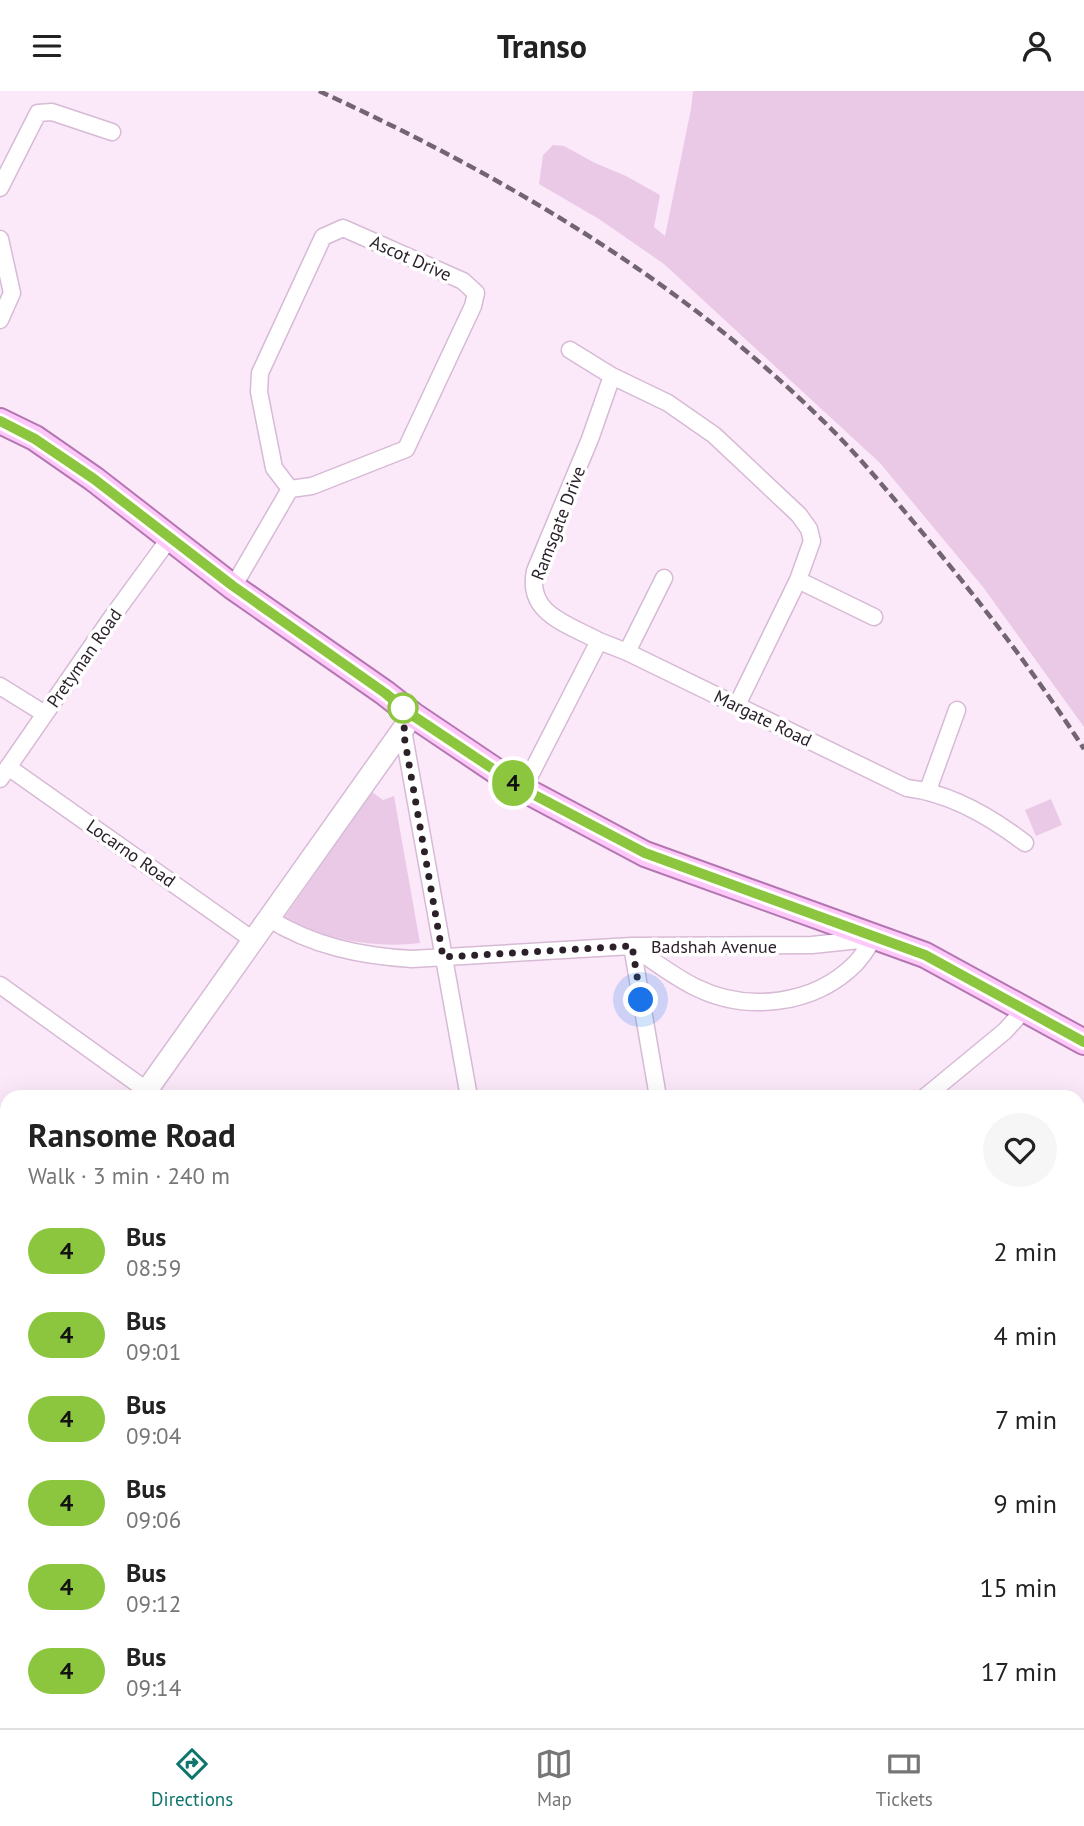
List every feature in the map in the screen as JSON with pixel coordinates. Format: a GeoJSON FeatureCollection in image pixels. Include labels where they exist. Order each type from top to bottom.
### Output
{"type":"FeatureCollection","features":[{"type":"Feature","properties":{"kind":"main road"},"geometry":{"type":"LineString","coordinates":[[0,421],[35,439],[94,479],[169,539],[385,693],[408,723],[523,789],[645,853],[925,955],[1084,1042]]}},
{"type":"Feature","properties":{"kind":"street"},"geometry":{"type":"LineString","coordinates":[[0,188],[38,113],[52,112],[112,132]]}},
{"type":"Feature","properties":{"kind":"street","name":"Ascot Drive"},"geometry":{"type":"LineString","coordinates":[[343,228],[463,281],[476,293],[473,306],[406,449],[312,487],[290,489],[275,467],[259,392],[260,373],[323,237],[343,228]]}},
{"type":"Feature","properties":{"kind":"street"},"geometry":{"type":"LineString","coordinates":[[0,239],[12,293],[0,320]]}},
{"type":"Feature","properties":{"kind":"street"},"geometry":{"type":"LineString","coordinates":[[570,350],[612,376],[668,403],[714,435],[799,515],[809,529],[811,541],[798,580],[737,705]]}},
{"type":"Feature","properties":{"kind":"street","name":"Ramsgate Drive"},"geometry":{"type":"LineString","coordinates":[[599,641],[545,611],[533,592],[533,581],[590,439],[612,376]]}},
{"type":"Feature","properties":{"kind":"street"},"geometry":{"type":"LineString","coordinates":[[233,586],[290,489]]}},
{"type":"Feature","properties":{"kind":"street","name":"Pretyman Road"},"geometry":{"type":"LineString","coordinates":[[4,773],[169,539]]}},
{"type":"Feature","properties":{"kind":"street"},"geometry":{"type":"LineString","coordinates":[[627,652],[664,578]]}},
{"type":"Feature","properties":{"kind":"street"},"geometry":{"type":"LineString","coordinates":[[798,580],[874,617]]}},
{"type":"Feature","properties":{"kind":"street"},"geometry":{"type":"LineString","coordinates":[[523,789],[599,641]]}},
{"type":"Feature","properties":{"kind":"street","name":"Margate Road"},"geometry":{"type":"LineString","coordinates":[[599,641],[627,652],[907,788],[928,790],[994,820],[1025,843]]}},
{"type":"Feature","properties":{"kind":"street"},"geometry":{"type":"LineString","coordinates":[[0,686],[45,714]]}},
{"type":"Feature","properties":{"kind":"street"},"geometry":{"type":"LineString","coordinates":[[928,790],[957,710]]}},
{"type":"Feature","properties":{"kind":"street"},"geometry":{"type":"LineString","coordinates":[[151,1090],[268,918],[408,723]]}},
{"type":"Feature","properties":{"kind":"street"},"geometry":{"type":"LineString","coordinates":[[408,723],[443,957],[469,1090]]}},
{"type":"Feature","properties":{"kind":"street","name":"Locarno Road"},"geometry":{"type":"LineString","coordinates":[[4,773],[253,940]]}},
{"type":"Feature","properties":{"kind":"street","name":"Badshah Avenue"},"geometry":{"type":"LineString","coordinates":[[268,918],[286,930],[325,945],[356,953],[412,959],[632,946],[812,945],[874,938]]}},
{"type":"Feature","properties":{"kind":"street"},"geometry":{"type":"LineString","coordinates":[[632,946],[695,987],[722,997],[772,1002],[808,995],[837,978],[855,964],[874,938]]}},
{"type":"Feature","properties":{"kind":"street"},"geometry":{"type":"LineString","coordinates":[[632,946],[656,1090]]}},
{"type":"Feature","properties":{"kind":"street"},"geometry":{"type":"LineString","coordinates":[[0,985],[141,1090]]}},
{"type":"Feature","properties":{"kind":"street"},"geometry":{"type":"LineString","coordinates":[[933,1090],[1005,1031],[1024,1010]]}},
{"type":"Feature","properties":{"kind":"shaded area"},"geometry":{"type":"Polygon","coordinates":[[[693,91],[1084,91],[1084,727],[983,587],[880,463],[664,264],[599,219],[539,184],[543,155],[553,145],[564,146],[660,195],[654,227],[665,236],[693,91]]]}},
{"type":"Feature","properties":{"kind":"shaded area"},"geometry":{"type":"Polygon","coordinates":[[[372,792],[383,800],[394,796],[420,943],[350,941],[282,921],[372,792]]]}},
{"type":"Feature","properties":{"kind":"shaded area"},"geometry":{"type":"Polygon","coordinates":[[[1051,799],[1062,825],[1036,836],[1025,810],[1051,799]]]}},
{"type":"Feature","properties":{"kind":"railway"},"geometry":{"type":"LineString","coordinates":[[319,91],[453,157],[582,232],[644,273],[762,364],[843,441],[916,525],[1003,634],[1084,749]]}},
{"type":"Feature","properties":{"kind":"bus line","name":"4"},"geometry":{"type":"LineString","coordinates":[[0,421],[35,439],[94,479],[233,586],[412,715],[523,789],[645,853],[925,955],[1084,1042]]}},
{"type":"Feature","properties":{"kind":"route"},"geometry":{"type":"LineString","coordinates":[[403,708],[399,704],[412,715],[403,730],[443,957],[632,946],[641,1000]]}}]}
